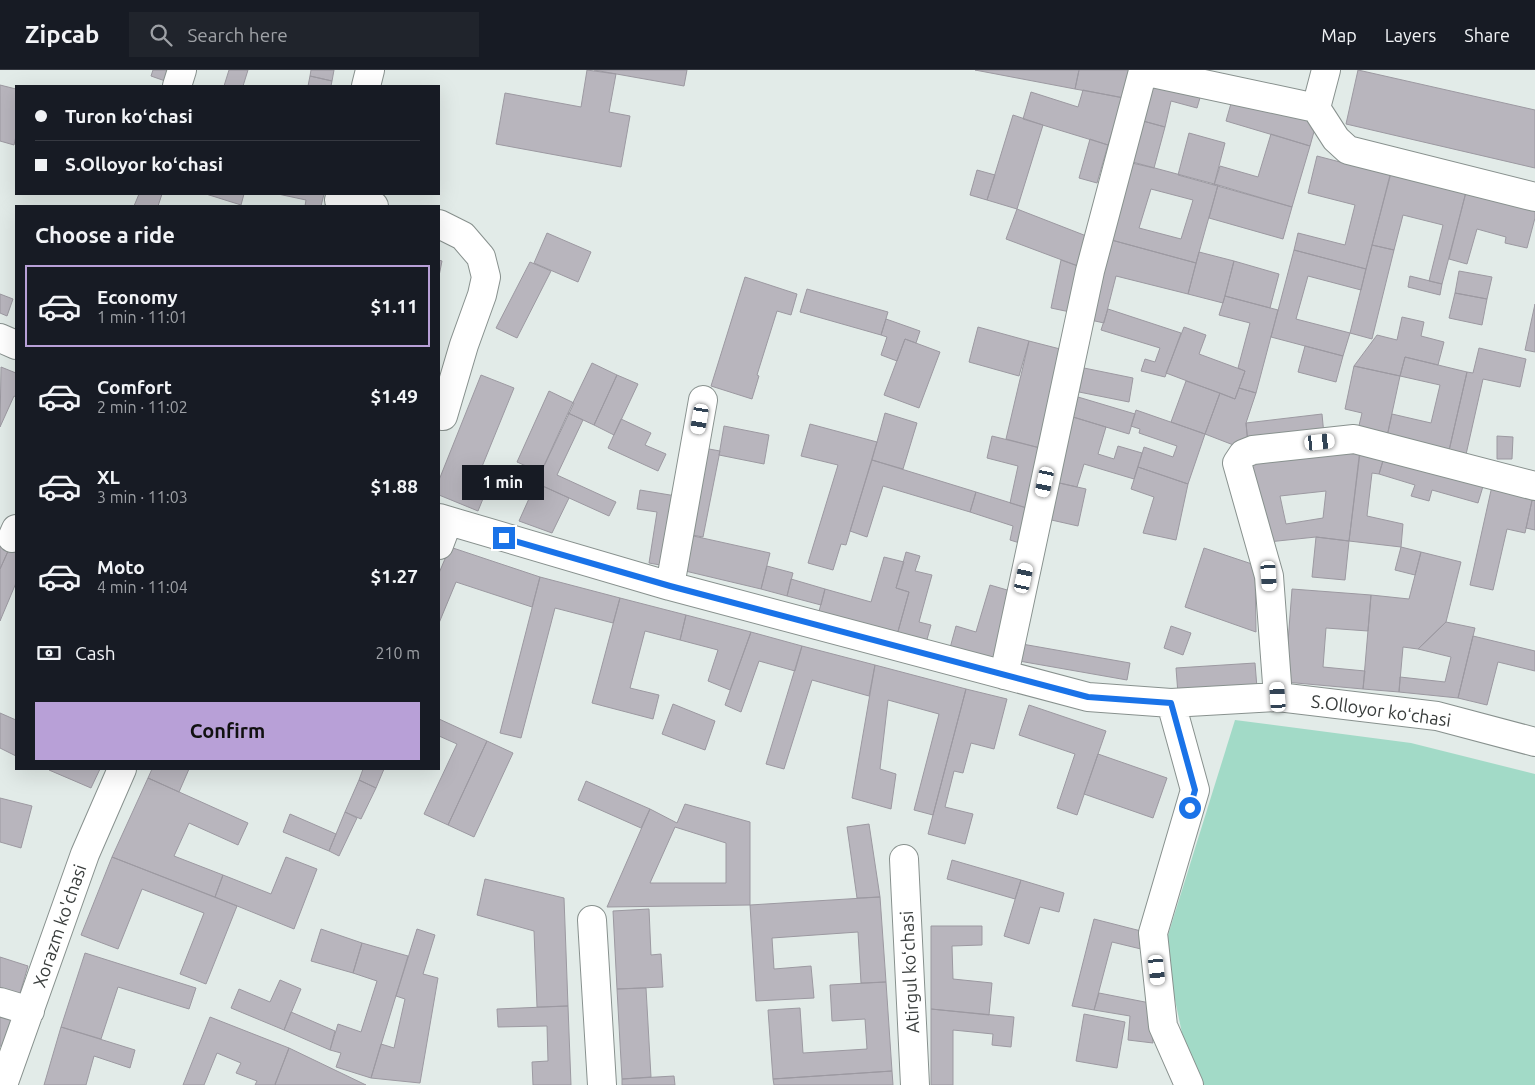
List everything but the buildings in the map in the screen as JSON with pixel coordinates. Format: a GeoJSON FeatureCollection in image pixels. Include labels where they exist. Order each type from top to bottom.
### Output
{"type":"FeatureCollection","features":[{"type":"Feature","properties":{"kind":"street"},"geometry":{"type":"LineString","coordinates":[[177,85],[182,70]]}},
{"type":"Feature","properties":{"kind":"street"},"geometry":{"type":"LineString","coordinates":[[366,85],[370,70]]}},
{"type":"Feature","properties":{"kind":"street"},"geometry":{"type":"LineString","coordinates":[[1316,108],[1326,70]]}},
{"type":"Feature","properties":{"kind":"street"},"geometry":{"type":"LineString","coordinates":[[1004,675],[1090,271],[1143,71],[1316,108],[1336,139],[1348,150],[1535,197]]}},
{"type":"Feature","properties":{"kind":"street"},"geometry":{"type":"LineString","coordinates":[[339,200],[368,205]]}},
{"type":"Feature","properties":{"kind":"street"},"geometry":{"type":"LineString","coordinates":[[440,224],[463,236],[482,257],[486,277],[443,416]]}},
{"type":"Feature","properties":{"kind":"street"},"geometry":{"type":"LineString","coordinates":[[0,338],[15,345]]}},
{"type":"Feature","properties":{"kind":"street"},"geometry":{"type":"LineString","coordinates":[[670,586],[704,400]]}},
{"type":"Feature","properties":{"kind":"street"},"geometry":{"type":"LineString","coordinates":[[1278,697],[1269,576],[1237,463],[1243,454],[1253,450],[1354,439],[1535,486]]}},
{"type":"Feature","properties":{"kind":"street","name":"S.Olloyor koʻchasi"},"geometry":{"type":"LineString","coordinates":[[442,528],[670,586],[1088,697],[1171,703],[1278,697],[1437,716],[1535,742]]}},
{"type":"Feature","properties":{"kind":"street"},"geometry":{"type":"LineString","coordinates":[[1171,703],[1195,790],[1153,934],[1163,1026],[1189,1085]]}},
{"type":"Feature","properties":{"kind":"street","name":"Xorazm ko'chasi"},"geometry":{"type":"LineString","coordinates":[[3,1085],[85,854],[122,770]]}},
{"type":"Feature","properties":{"kind":"street","name":"Atirgul koʻchasi"},"geometry":{"type":"LineString","coordinates":[[904,859],[915,1085]]}},
{"type":"Feature","properties":{"kind":"street"},"geometry":{"type":"LineString","coordinates":[[592,920],[602,1085]]}},
{"type":"Feature","properties":{"kind":"street"},"geometry":{"type":"LineString","coordinates":[[0,1002],[30,1011]]}},
{"type":"Feature","properties":{"kind":"green space"},"geometry":{"type":"Polygon","coordinates":[[[1235,720],[1411,743],[1535,774],[1535,1085],[1193,1085],[1164,948],[1235,720]]]}},
{"type":"Feature","properties":{"kind":"route"},"geometry":{"type":"LineString","coordinates":[[504,538],[670,586],[1088,697],[1171,703],[1195,790],[1190,808]]}}]}
